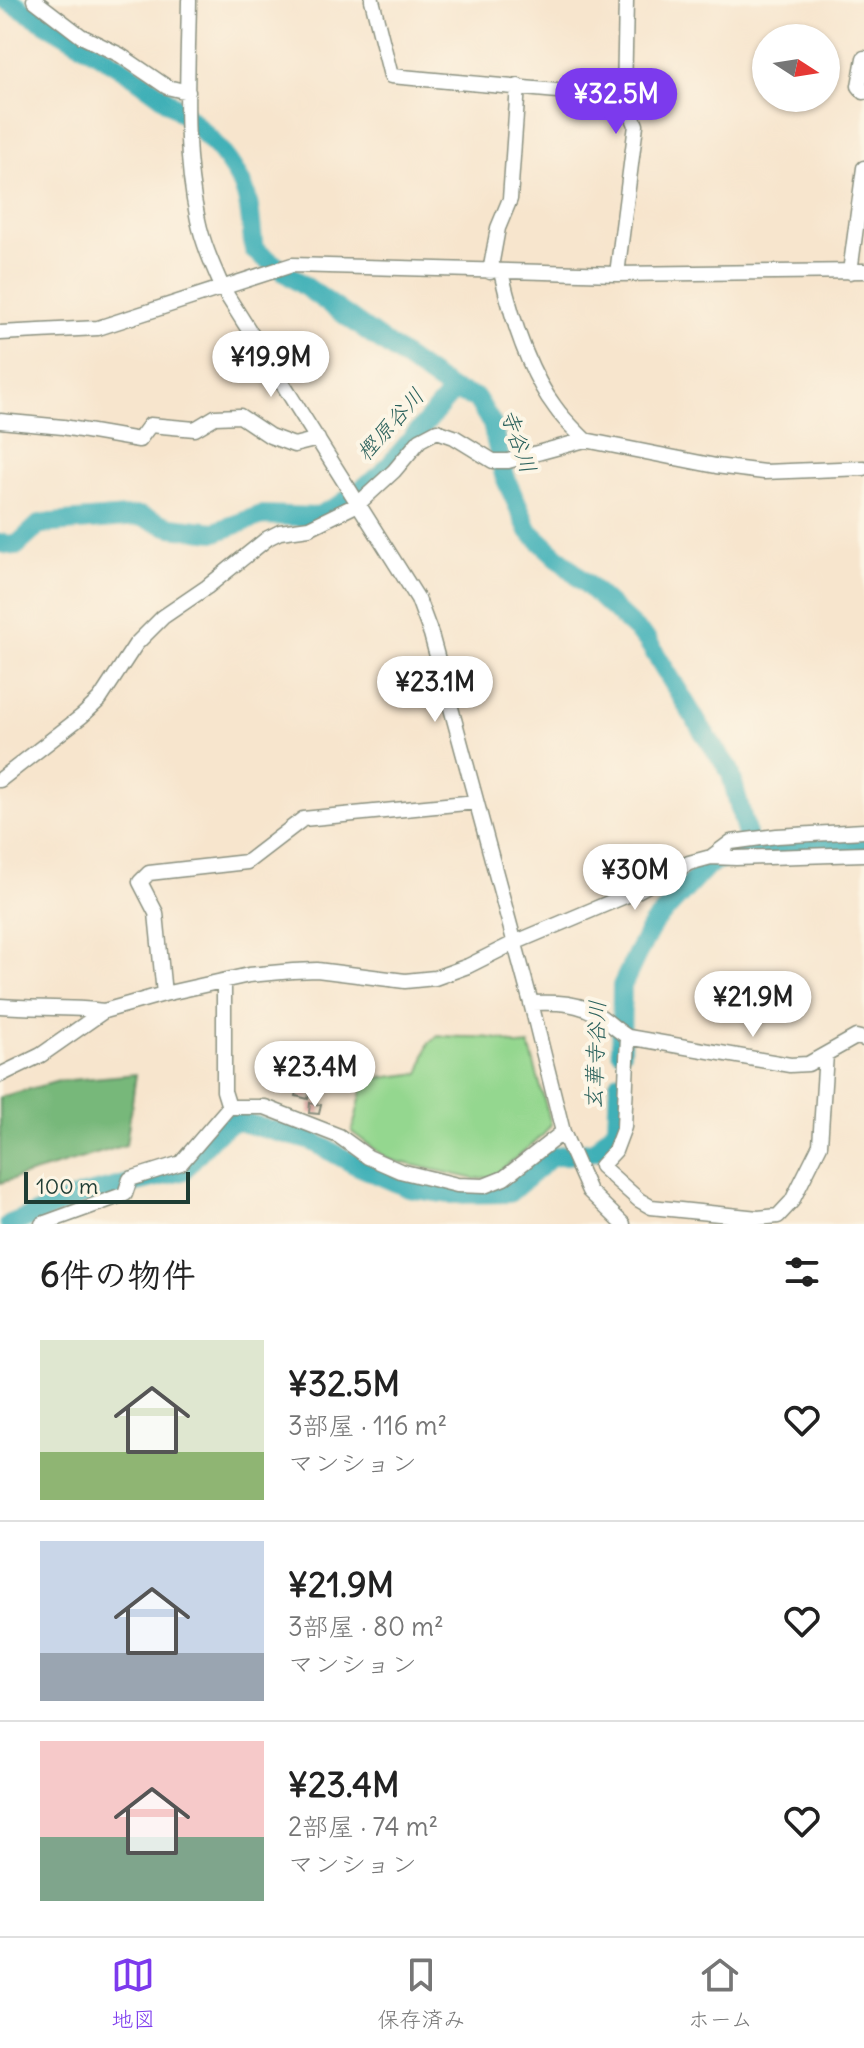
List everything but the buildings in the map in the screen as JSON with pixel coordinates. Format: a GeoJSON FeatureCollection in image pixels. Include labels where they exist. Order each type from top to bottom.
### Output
{"type":"FeatureCollection","features":[{"type":"Feature","properties":{"kind":"street"},"geometry":{"type":"LineString","coordinates":[[34,0],[81,36],[120,55],[188,99]]}},
{"type":"Feature","properties":{"kind":"street"},"geometry":{"type":"LineString","coordinates":[[189,0],[188,99],[192,188],[208,255],[223,289],[418,599],[431,634],[566,1139],[589,1191],[623,1224]]}},
{"type":"Feature","properties":{"kind":"street"},"geometry":{"type":"LineString","coordinates":[[372,0],[391,76],[624,97]]}},
{"type":"Feature","properties":{"kind":"street"},"geometry":{"type":"LineString","coordinates":[[617,274],[636,125],[624,97],[626,0]]}},
{"type":"Feature","properties":{"kind":"street"},"geometry":{"type":"LineString","coordinates":[[864,58],[859,86],[864,92]]}},
{"type":"Feature","properties":{"kind":"street"},"geometry":{"type":"LineString","coordinates":[[518,86],[510,199],[498,228],[496,272],[512,320],[554,406],[585,440]]}},
{"type":"Feature","properties":{"kind":"street"},"geometry":{"type":"LineString","coordinates":[[0,333],[98,328],[292,265],[617,274],[857,272],[864,168]]}},
{"type":"Feature","properties":{"kind":"street"},"geometry":{"type":"LineString","coordinates":[[0,421],[63,427],[139,440],[150,425],[195,429],[215,417],[240,416],[270,436],[294,445],[318,439]]}},
{"type":"Feature","properties":{"kind":"street"},"geometry":{"type":"LineString","coordinates":[[0,780],[100,699],[136,644],[163,617],[268,538],[280,532],[309,528],[358,504],[394,471],[420,440],[437,431],[500,461],[585,440],[716,466],[764,472],[864,468]]}},
{"type":"Feature","properties":{"kind":"street"},"geometry":{"type":"LineString","coordinates":[[164,994],[156,913],[140,882],[149,873],[247,862],[303,819],[476,802]]}},
{"type":"Feature","properties":{"kind":"street"},"geometry":{"type":"LineString","coordinates":[[711,857],[731,842],[864,831]]}},
{"type":"Feature","properties":{"kind":"street"},"geometry":{"type":"LineString","coordinates":[[0,1075],[41,1055],[104,1011],[164,994],[249,975],[317,970],[405,981],[435,978],[637,891],[689,863],[711,857],[864,854]]}},
{"type":"Feature","properties":{"kind":"street"},"geometry":{"type":"LineString","coordinates":[[224,981],[224,1091],[229,1107]]}},
{"type":"Feature","properties":{"kind":"street"},"geometry":{"type":"LineString","coordinates":[[531,1003],[577,1005],[600,1016],[623,1034],[790,1065],[808,1064],[856,1037],[864,1039]]}},
{"type":"Feature","properties":{"kind":"street"},"geometry":{"type":"LineString","coordinates":[[0,1006],[33,1009],[79,1007],[104,1011]]}},
{"type":"Feature","properties":{"kind":"street"},"geometry":{"type":"LineString","coordinates":[[623,1034],[624,1127],[615,1151],[601,1166],[651,1207],[758,1218],[778,1216],[792,1201],[820,1145],[826,1054]]}},
{"type":"Feature","properties":{"kind":"street"},"geometry":{"type":"LineString","coordinates":[[42,1224],[125,1194],[130,1179],[181,1163],[229,1107],[265,1107],[339,1136],[368,1157],[400,1171],[457,1185],[484,1186],[504,1178],[566,1139]]}},
{"type":"Feature","properties":{"kind":"green space"},"geometry":{"type":"Polygon","coordinates":[[[438,1035],[491,1038],[519,1046],[529,1045],[551,1124],[543,1135],[494,1176],[475,1179],[388,1159],[352,1132],[364,1083],[372,1079],[420,1073],[428,1044],[438,1035]]]}},
{"type":"Feature","properties":{"kind":"green space"},"geometry":{"type":"Polygon","coordinates":[[[136,1074],[126,1145],[0,1183],[0,1097],[59,1081],[136,1074]]]}},
{"type":"Feature","properties":{"kind":"waterway","name":"寺谷川"},"geometry":{"type":"LineString","coordinates":[[7,0],[138,79],[198,127],[223,154],[242,184],[249,208],[254,250],[453,391],[476,398],[492,424],[504,475],[529,531],[647,640],[730,771],[750,847]]}},
{"type":"Feature","properties":{"kind":"waterway","name":"樫原谷川"},"geometry":{"type":"LineString","coordinates":[[0,543],[16,546],[40,524],[139,516],[171,527],[215,532],[262,515],[316,517],[340,505],[382,474],[453,391]]}},
{"type":"Feature","properties":{"kind":"waterway","name":"玄華寺谷川"},"geometry":{"type":"LineString","coordinates":[[621,1051],[622,986],[653,924],[708,865],[750,847],[864,844]]}},
{"type":"Feature","properties":{"kind":"waterway","name":"玄華寺谷川"},"geometry":{"type":"LineString","coordinates":[[10,1224],[80,1196],[182,1171],[213,1136],[234,1120],[312,1141],[409,1188],[450,1194],[509,1193],[551,1157],[595,1151],[617,1128],[619,1083]]}}]}
